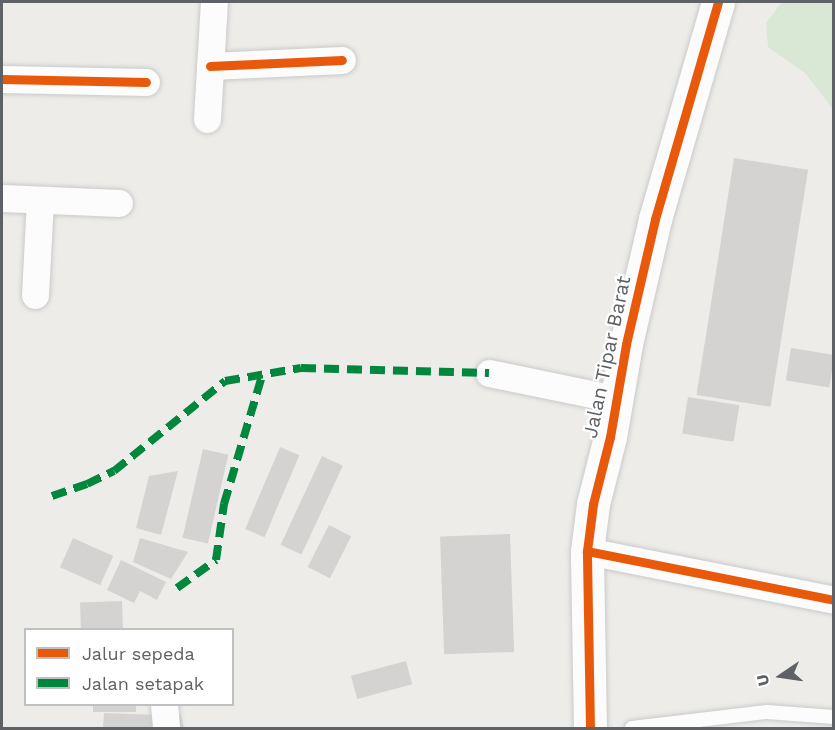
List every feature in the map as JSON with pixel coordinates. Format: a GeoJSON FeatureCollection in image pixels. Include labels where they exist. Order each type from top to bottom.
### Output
{"type":"FeatureCollection","features":[{"type":"Feature","properties":{"kind":"street"},"geometry":{"type":"LineString","coordinates":[[207,119],[214,2]]}},
{"type":"Feature","properties":{"kind":"street","name":"Jalan Tipar Barat"},"geometry":{"type":"LineString","coordinates":[[590,729],[587,551],[593,504],[655,219],[718,2]]}},
{"type":"Feature","properties":{"kind":"street"},"geometry":{"type":"LineString","coordinates":[[210,66],[342,60]]}},
{"type":"Feature","properties":{"kind":"street"},"geometry":{"type":"LineString","coordinates":[[2,79],[146,82]]}},
{"type":"Feature","properties":{"kind":"street"},"geometry":{"type":"LineString","coordinates":[[2,198],[119,203]]}},
{"type":"Feature","properties":{"kind":"street"},"geometry":{"type":"LineString","coordinates":[[35,295],[40,200]]}},
{"type":"Feature","properties":{"kind":"street"},"geometry":{"type":"LineString","coordinates":[[489,373],[616,399]]}},
{"type":"Feature","properties":{"kind":"street"},"geometry":{"type":"LineString","coordinates":[[587,551],[834,600]]}},
{"type":"Feature","properties":{"kind":"street"},"geometry":{"type":"LineString","coordinates":[[164,706],[166,729]]}},
{"type":"Feature","properties":{"kind":"lane"},"geometry":{"type":"LineString","coordinates":[[632,729],[767,712],[834,717]]}},
{"type":"Feature","properties":{"kind":"green space"},"geometry":{"type":"Polygon","coordinates":[[[782,2],[833,2],[833,109],[805,73],[768,47],[766,23],[782,2]]]}},
{"type":"Feature","properties":{"kind":"building"},"geometry":{"type":"Polygon","coordinates":[[[734,158],[808,170],[771,407],[696,395],[734,158]]]}},
{"type":"Feature","properties":{"kind":"building"},"geometry":{"type":"Polygon","coordinates":[[[791,348],[834,355],[829,387],[786,381],[791,348]]]}},
{"type":"Feature","properties":{"kind":"building"},"geometry":{"type":"Polygon","coordinates":[[[688,397],[739,405],[734,442],[682,434],[688,397]]]}},
{"type":"Feature","properties":{"kind":"building"},"geometry":{"type":"Polygon","coordinates":[[[280,447],[299,455],[265,537],[245,529],[280,447]]]}},
{"type":"Feature","properties":{"kind":"building"},"geometry":{"type":"Polygon","coordinates":[[[203,449],[228,455],[208,544],[183,538],[203,449]]]}},
{"type":"Feature","properties":{"kind":"building"},"geometry":{"type":"Polygon","coordinates":[[[322,456],[343,466],[301,555],[281,545],[322,456]]]}},
{"type":"Feature","properties":{"kind":"building"},"geometry":{"type":"Polygon","coordinates":[[[178,471],[161,535],[136,528],[149,476],[178,471]]]}},
{"type":"Feature","properties":{"kind":"building"},"geometry":{"type":"Polygon","coordinates":[[[329,525],[351,536],[330,578],[308,567],[329,525]]]}},
{"type":"Feature","properties":{"kind":"building"},"geometry":{"type":"Polygon","coordinates":[[[510,534],[514,652],[444,654],[440,536],[510,534]]]}},
{"type":"Feature","properties":{"kind":"building"},"geometry":{"type":"Polygon","coordinates":[[[73,538],[113,556],[100,585],[60,567],[73,538]]]}},
{"type":"Feature","properties":{"kind":"building"},"geometry":{"type":"Polygon","coordinates":[[[140,538],[188,552],[171,579],[133,562],[140,538]]]}},
{"type":"Feature","properties":{"kind":"building"},"geometry":{"type":"Polygon","coordinates":[[[121,560],[166,582],[157,600],[140,591],[134,603],[107,590],[121,560]]]}},
{"type":"Feature","properties":{"kind":"building"},"geometry":{"type":"Polygon","coordinates":[[[122,601],[123,628],[81,628],[80,602],[122,601]]]}},
{"type":"Feature","properties":{"kind":"building"},"geometry":{"type":"Polygon","coordinates":[[[406,661],[412,684],[357,699],[351,676],[406,661]]]}},
{"type":"Feature","properties":{"kind":"building"},"geometry":{"type":"Polygon","coordinates":[[[93,706],[136,706],[136,712],[93,712],[93,706]]]}},
{"type":"Feature","properties":{"kind":"building"},"geometry":{"type":"Polygon","coordinates":[[[104,713],[157,715],[156,728],[103,728],[104,713]]]}},
{"type":"Feature","properties":{"kind":"building"},"geometry":{"type":"Polygon","coordinates":[[[181,715],[184,728],[171,728],[169,717],[181,715]]]}},
{"type":"Feature","properties":{"kind":"marked path"},"geometry":{"type":"LineString","coordinates":[[52,496],[87,484],[114,471],[225,381],[301,368],[489,373]]}},
{"type":"Feature","properties":{"kind":"marked path"},"geometry":{"type":"LineString","coordinates":[[177,588],[216,560],[224,504],[262,376]]}},
{"type":"Feature","properties":{"kind":"cycle path"},"geometry":{"type":"LineString","coordinates":[[590,728],[587,551],[593,504],[610,437],[626,344],[655,219],[718,2]]}},
{"type":"Feature","properties":{"kind":"cycle path"},"geometry":{"type":"LineString","coordinates":[[210,66],[342,60]]}},
{"type":"Feature","properties":{"kind":"cycle path"},"geometry":{"type":"LineString","coordinates":[[2,79],[146,82]]}},
{"type":"Feature","properties":{"kind":"cycle path"},"geometry":{"type":"LineString","coordinates":[[587,551],[834,600]]}}]}
